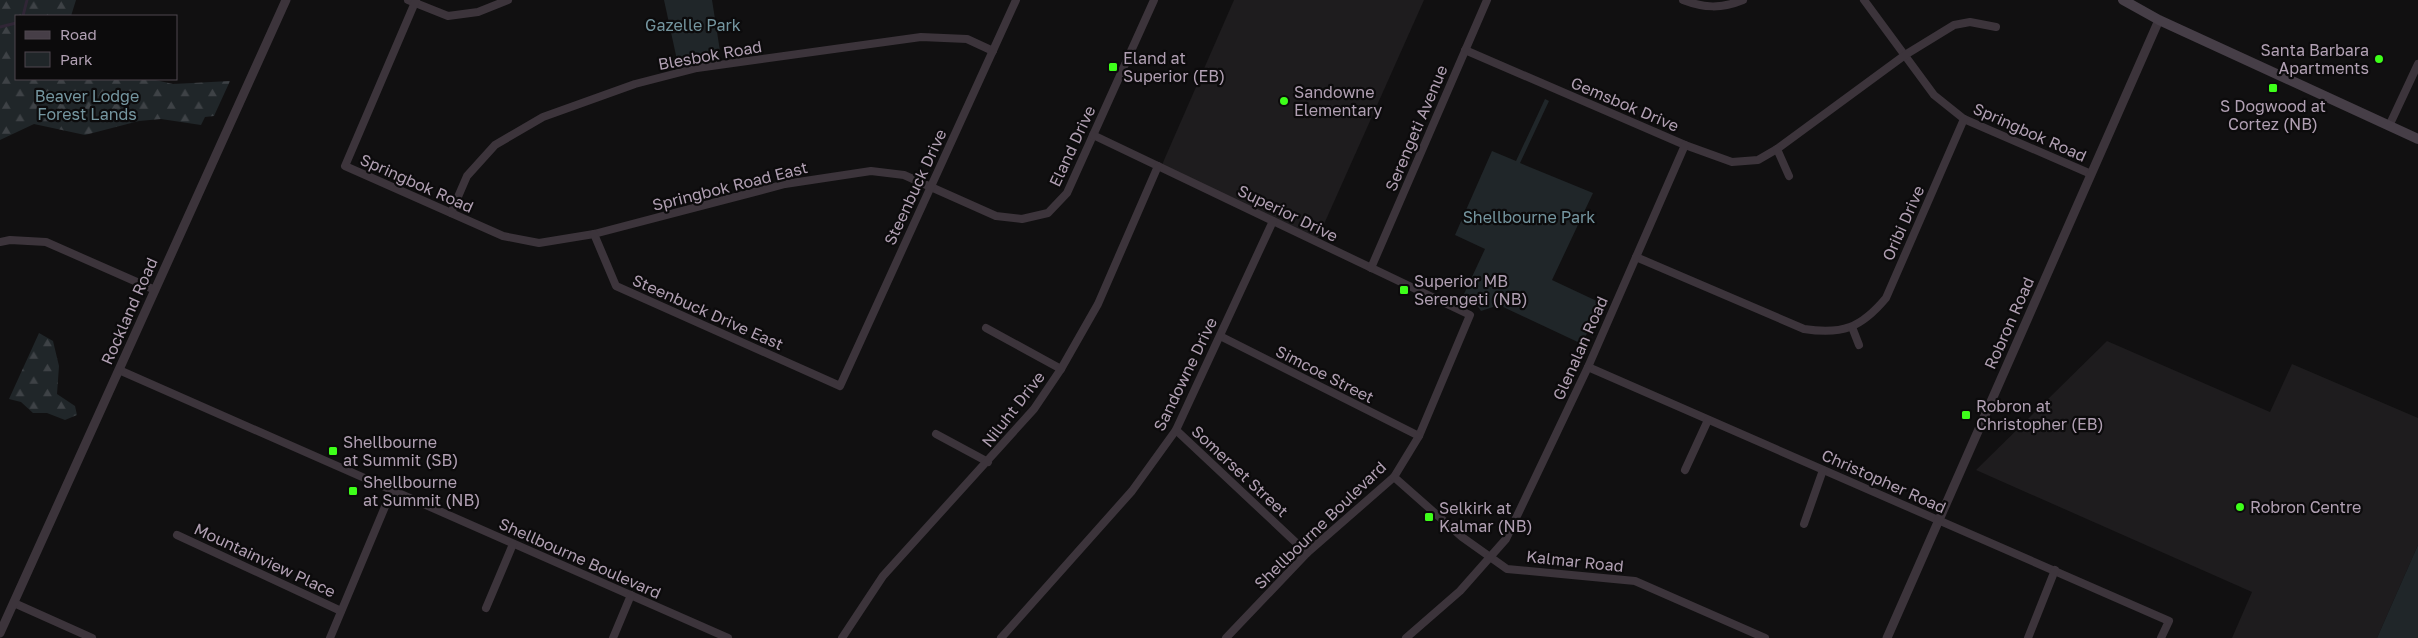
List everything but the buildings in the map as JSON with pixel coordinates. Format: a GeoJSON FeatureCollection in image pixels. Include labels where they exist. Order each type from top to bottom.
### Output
{"type":"FeatureCollection","features":[{"type":"Feature","properties":{"kind":"main road"},"geometry":{"type":"LineString","coordinates":[[2123,0],[2159,20],[2418,139]]}},
{"type":"Feature","properties":{"kind":"street","name":"Rockland Road"},"geometry":{"type":"LineString","coordinates":[[0,634],[286,0]]}},
{"type":"Feature","properties":{"kind":"street"},"geometry":{"type":"LineString","coordinates":[[413,1],[448,16],[478,12],[508,0]]}},
{"type":"Feature","properties":{"kind":"street","name":"Steenbuck Drive"},"geometry":{"type":"LineString","coordinates":[[840,386],[1016,0]]}},
{"type":"Feature","properties":{"kind":"street","name":"Eland Drive"},"geometry":{"type":"LineString","coordinates":[[931,186],[996,216],[1022,219],[1048,213],[1068,193],[1154,0]]}},
{"type":"Feature","properties":{"kind":"street","name":"Serengeti Avenue"},"geometry":{"type":"LineString","coordinates":[[1371,268],[1487,0]]}},
{"type":"Feature","properties":{"kind":"street"},"geometry":{"type":"LineString","coordinates":[[1682,0],[1703,7],[1728,6],[1743,0]]}},
{"type":"Feature","properties":{"kind":"street","name":"Springbok Road"},"geometry":{"type":"LineString","coordinates":[[1864,0],[1934,95],[1964,118],[2091,174]]}},
{"type":"Feature","properties":{"kind":"street","name":"Springbok Road"},"geometry":{"type":"LineString","coordinates":[[413,1],[345,166],[504,236],[539,243],[594,234]]}},
{"type":"Feature","properties":{"kind":"street","name":"Robron Road"},"geometry":{"type":"LineString","coordinates":[[1887,638],[2159,20]]}},
{"type":"Feature","properties":{"kind":"street","name":"Gemsbok Drive"},"geometry":{"type":"LineString","coordinates":[[1465,50],[1685,145],[1732,162],[1758,160],[1777,149],[1905,56],[1954,25],[1970,22],[1996,27]]}},
{"type":"Feature","properties":{"kind":"street","name":"Blesbok Road"},"geometry":{"type":"LineString","coordinates":[[451,213],[467,176],[495,145],[543,117],[635,84],[697,68],[921,37],[967,39],[993,51]]}},
{"type":"Feature","properties":{"kind":"street"},"geometry":{"type":"LineString","coordinates":[[2389,126],[2418,64]]}},
{"type":"Feature","properties":{"kind":"street","name":"Oribi Drive"},"geometry":{"type":"LineString","coordinates":[[1636,257],[1804,329],[1826,332],[1852,327],[1871,315],[1886,298],[1964,118]]}},
{"type":"Feature","properties":{"kind":"street","name":"Superior Drive"},"geometry":{"type":"LineString","coordinates":[[1093,135],[1470,315]]}},
{"type":"Feature","properties":{"kind":"street","name":"Glenalan Road"},"geometry":{"type":"LineString","coordinates":[[1490,557],[1506,539],[1588,367],[1685,145]]}},
{"type":"Feature","properties":{"kind":"street"},"geometry":{"type":"LineString","coordinates":[[1777,149],[1789,176]]}},
{"type":"Feature","properties":{"kind":"street","name":"Niluht Drive"},"geometry":{"type":"LineString","coordinates":[[842,638],[883,576],[1034,409],[1061,369],[1098,304],[1158,166]]}},
{"type":"Feature","properties":{"kind":"street","name":"Springbok Road East"},"geometry":{"type":"LineString","coordinates":[[594,234],[785,184],[871,171],[904,175],[931,186]]}},
{"type":"Feature","properties":{"kind":"street","name":"Sandowne Drive"},"geometry":{"type":"LineString","coordinates":[[1001,638],[1132,491],[1176,430],[1273,221]]}},
{"type":"Feature","properties":{"kind":"street","name":"Steenbuck Drive East"},"geometry":{"type":"LineString","coordinates":[[594,234],[616,286],[840,386]]}},
{"type":"Feature","properties":{"kind":"street"},"geometry":{"type":"LineString","coordinates":[[0,242],[10,240],[46,242],[155,290]]}},
{"type":"Feature","properties":{"kind":"street","name":"Shellbourne Boulevard"},"geometry":{"type":"LineString","coordinates":[[1226,638],[1308,553],[1394,477],[1418,436],[1470,315]]}},
{"type":"Feature","properties":{"kind":"street"},"geometry":{"type":"LineString","coordinates":[[1852,327],[1859,345]]}},
{"type":"Feature","properties":{"kind":"street"},"geometry":{"type":"LineString","coordinates":[[986,328],[1061,369]]}},
{"type":"Feature","properties":{"kind":"street","name":"Simcoe Street"},"geometry":{"type":"LineString","coordinates":[[1220,336],[1418,436]]}},
{"type":"Feature","properties":{"kind":"street","name":"Christopher Road"},"geometry":{"type":"LineString","coordinates":[[1588,367],[2168,621],[2161,638]]}},
{"type":"Feature","properties":{"kind":"street","name":"Shellbourne Boulevard"},"geometry":{"type":"LineString","coordinates":[[119,370],[728,638]]}},
{"type":"Feature","properties":{"kind":"street"},"geometry":{"type":"LineString","coordinates":[[1685,470],[1708,420]]}},
{"type":"Feature","properties":{"kind":"street","name":"Somerset Street"},"geometry":{"type":"LineString","coordinates":[[1176,430],[1308,553]]}},
{"type":"Feature","properties":{"kind":"street"},"geometry":{"type":"LineString","coordinates":[[936,434],[988,462]]}},
{"type":"Feature","properties":{"kind":"street"},"geometry":{"type":"LineString","coordinates":[[1804,524],[1824,470]]}},
{"type":"Feature","properties":{"kind":"street","name":"Kalmar Road"},"geometry":{"type":"LineString","coordinates":[[1394,477],[1462,537],[1507,569],[1635,581],[1766,638]]}},
{"type":"Feature","properties":{"kind":"street"},"geometry":{"type":"LineString","coordinates":[[330,638],[392,490]]}},
{"type":"Feature","properties":{"kind":"street","name":"Mountainview Place"},"geometry":{"type":"LineString","coordinates":[[177,535],[341,611]]}},
{"type":"Feature","properties":{"kind":"street"},"geometry":{"type":"LineString","coordinates":[[486,608],[513,544]]}},
{"type":"Feature","properties":{"kind":"street"},"geometry":{"type":"LineString","coordinates":[[1406,638],[1460,591],[1490,557]]}},
{"type":"Feature","properties":{"kind":"street"},"geometry":{"type":"LineString","coordinates":[[2028,638],[2055,570]]}},
{"type":"Feature","properties":{"kind":"street"},"geometry":{"type":"LineString","coordinates":[[613,638],[631,595]]}},
{"type":"Feature","properties":{"kind":"street"},"geometry":{"type":"LineString","coordinates":[[14,604],[92,638]]}},
{"type":"Feature","properties":{"kind":"shaded area","name":"Sandowne Elementary"},"geometry":{"type":"Polygon","coordinates":[[[1234,0],[1424,0],[1316,242],[1161,167],[1234,0]]]}},
{"type":"Feature","properties":{"kind":"shaded area","name":"Robron Centre"},"geometry":{"type":"Polygon","coordinates":[[[2107,341],[2270,412],[2292,364],[2418,418],[2418,545],[2377,638],[2232,638],[2252,592],[1976,470],[2107,341]]]}},
{"type":"Feature","properties":{"kind":"green space","name":"Beaver Lodge Forest Lands"},"geometry":{"type":"Polygon","coordinates":[[[0,0],[76,0],[71,15],[15,15],[15,80],[155,80],[173,84],[230,81],[214,116],[205,117],[201,125],[161,119],[139,121],[85,135],[34,124],[0,140],[0,0]]]}},
{"type":"Feature","properties":{"kind":"green space","name":"Gazelle Park"},"geometry":{"type":"Polygon","coordinates":[[[664,0],[712,0],[720,51],[677,60],[664,0]]]}},
{"type":"Feature","properties":{"kind":"green space","name":"Shellbourne Park"},"geometry":{"type":"Polygon","coordinates":[[[1545,99],[1549,101],[1520,163],[1593,193],[1552,280],[1601,303],[1582,344],[1499,305],[1481,311],[1474,301],[1464,294],[1485,249],[1455,235],[1492,151],[1516,161],[1545,99]]]}},
{"type":"Feature","properties":{"kind":"green space"},"geometry":{"type":"Polygon","coordinates":[[[39,333],[53,341],[59,366],[57,394],[75,406],[77,415],[65,420],[47,413],[33,413],[21,402],[9,399],[39,333]]]}},
{"type":"Feature","properties":{"kind":"green space"},"geometry":{"type":"Polygon","coordinates":[[[2418,545],[2418,638],[2377,638],[2418,545]]]}},
{"type":"Feature","properties":{"kind":"waterway"},"geometry":{"type":"LineString","coordinates":[[23,15],[27,0]]}},
{"type":"Feature","properties":{"kind":"waterway"},"geometry":{"type":"LineString","coordinates":[[0,27],[15,23]]}},
{"type":"Feature","properties":{"kind":"place","name":"Santa Barbara Apartments"},"geometry":{"type":"Point","coordinates":[2379,59]}},
{"type":"Feature","properties":{"kind":"place","name":"Eland at Superior (EB)"},"geometry":{"type":"Point","coordinates":[1113,67]}},
{"type":"Feature","properties":{"kind":"place","name":"S Dogwood at Cortez (NB)"},"geometry":{"type":"Point","coordinates":[2273,88]}},
{"type":"Feature","properties":{"kind":"place","name":"Sandowne Elementary"},"geometry":{"type":"Point","coordinates":[1284,101]}},
{"type":"Feature","properties":{"kind":"place","name":"Superior MB Serengeti (NB)"},"geometry":{"type":"Point","coordinates":[1404,290]}},
{"type":"Feature","properties":{"kind":"place","name":"Robron at Christopher (EB)"},"geometry":{"type":"Point","coordinates":[1966,415]}},
{"type":"Feature","properties":{"kind":"place","name":"Shellbourne at Summit (SB)"},"geometry":{"type":"Point","coordinates":[333,451]}},
{"type":"Feature","properties":{"kind":"place","name":"Shellbourne at Summit (NB)"},"geometry":{"type":"Point","coordinates":[353,491]}},
{"type":"Feature","properties":{"kind":"place","name":"Robron Centre"},"geometry":{"type":"Point","coordinates":[2240,507]}},
{"type":"Feature","properties":{"kind":"place","name":"Selkirk at Kalmar (NB)"},"geometry":{"type":"Point","coordinates":[1429,517]}}]}
